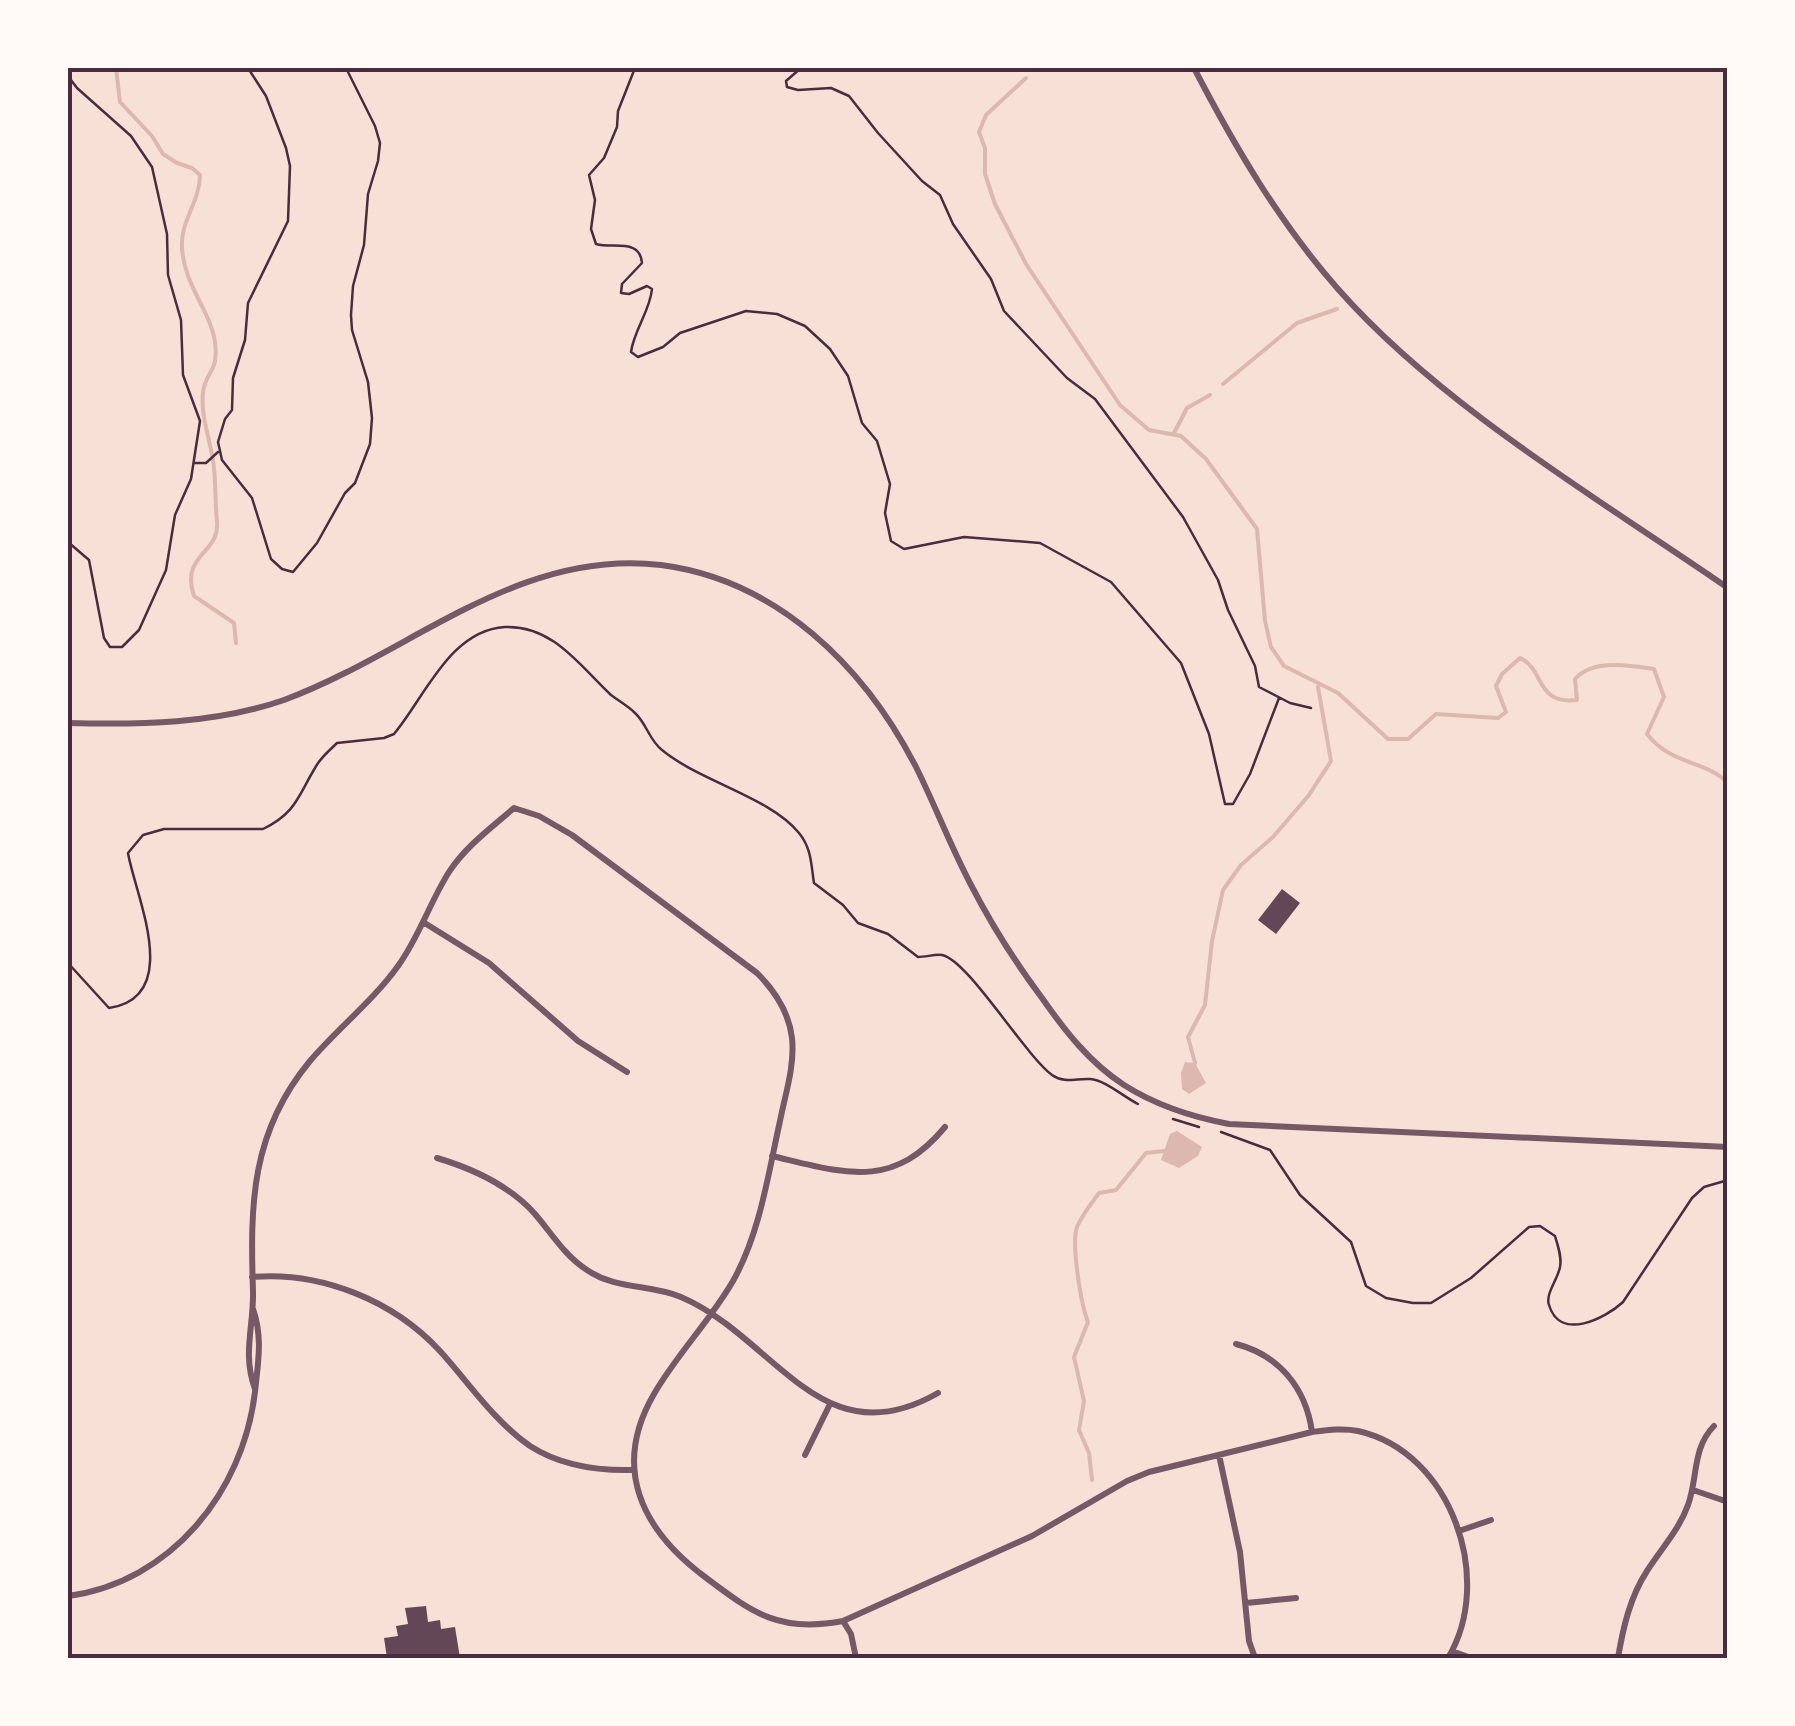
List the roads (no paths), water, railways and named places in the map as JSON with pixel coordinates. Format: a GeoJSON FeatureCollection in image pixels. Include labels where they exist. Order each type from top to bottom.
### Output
{"type":"FeatureCollection","features":[{"type":"Feature","properties":{"kind":"street"},"geometry":{"type":"LineString","coordinates":[[1194,68],[1235,148],[1284,220],[1375,328],[1502,432],[1728,588]]}},
{"type":"Feature","properties":{"kind":"street"},"geometry":{"type":"LineString","coordinates":[[68,723],[134,724],[221,716],[282,700],[490,596],[560,570],[628,563],[694,572],[742,588],[782,610],[850,669],[895,729],[969,882],[1026,978],[1080,1048],[1144,1097],[1190,1115],[1230,1124],[1728,1148]]}},
{"type":"Feature","properties":{"kind":"street"},"geometry":{"type":"LineString","coordinates":[[255,1388],[246,1342],[253,1308],[253,1188],[276,1113],[312,1059],[390,976],[463,854],[514,808],[539,816],[572,835],[769,985],[787,1018],[793,1054],[746,1256],[711,1315],[655,1392],[635,1450],[634,1470],[644,1509],[666,1545],[744,1607],[776,1622],[793,1626],[844,1621],[1032,1536],[1128,1480],[1339,1428],[1361,1432],[1396,1449],[1434,1483],[1459,1531],[1466,1558],[1465,1603],[1450,1655],[1471,1658]]}},
{"type":"Feature","properties":{"kind":"street"},"geometry":{"type":"LineString","coordinates":[[424,922],[489,962],[578,1040],[627,1072]]}},
{"type":"Feature","properties":{"kind":"street"},"geometry":{"type":"LineString","coordinates":[[772,1156],[840,1172],[876,1173],[909,1161],[945,1127]]}},
{"type":"Feature","properties":{"kind":"street"},"geometry":{"type":"LineString","coordinates":[[438,1158],[488,1177],[519,1198],[569,1256],[598,1277],[679,1296],[711,1315],[830,1404],[860,1414],[893,1414],[938,1393]]}},
{"type":"Feature","properties":{"kind":"street"},"geometry":{"type":"LineString","coordinates":[[252,1277],[294,1276],[368,1299],[393,1312],[437,1348],[498,1418],[532,1447],[572,1464],[634,1470]]}},
{"type":"Feature","properties":{"kind":"street"},"geometry":{"type":"LineString","coordinates":[[68,1596],[117,1583],[143,1570],[180,1542],[217,1500],[236,1466],[253,1414],[261,1348],[253,1308]]}},
{"type":"Feature","properties":{"kind":"street"},"geometry":{"type":"LineString","coordinates":[[1236,1344],[1265,1355],[1297,1385],[1312,1432]]}},
{"type":"Feature","properties":{"kind":"street"},"geometry":{"type":"LineString","coordinates":[[805,1455],[830,1404]]}},
{"type":"Feature","properties":{"kind":"street"},"geometry":{"type":"LineString","coordinates":[[1618,1658],[1622,1633],[1638,1588],[1680,1523],[1692,1490],[1700,1446],[1714,1426]]}},
{"type":"Feature","properties":{"kind":"street"},"geometry":{"type":"LineString","coordinates":[[1219,1455],[1240,1552],[1249,1642],[1255,1658]]}},
{"type":"Feature","properties":{"kind":"street"},"geometry":{"type":"LineString","coordinates":[[1692,1490],[1728,1502]]}},
{"type":"Feature","properties":{"kind":"street"},"geometry":{"type":"LineString","coordinates":[[1459,1531],[1491,1520]]}},
{"type":"Feature","properties":{"kind":"street"},"geometry":{"type":"LineString","coordinates":[[1246,1603],[1296,1598]]}},
{"type":"Feature","properties":{"kind":"street"},"geometry":{"type":"LineString","coordinates":[[844,1621],[856,1658]]}},
{"type":"Feature","properties":{"kind":"waterway"},"geometry":{"type":"LineString","coordinates":[[116,68],[120,102],[163,154],[200,175],[182,248],[187,274],[215,342],[214,366],[203,401],[214,468],[217,522],[213,541],[196,563],[191,582],[194,596],[234,623],[236,643]]}},
{"type":"Feature","properties":{"kind":"waterway"},"geometry":{"type":"LineString","coordinates":[[1026,78],[986,115],[979,132],[985,148],[985,174],[995,204],[1026,264],[1120,405],[1149,430],[1181,436],[1206,459],[1257,529],[1265,621],[1271,647],[1284,666],[1338,693],[1388,739],[1408,739],[1436,714],[1498,718],[1506,712],[1496,686],[1502,674],[1520,658],[1534,670],[1547,692],[1564,700],[1577,700],[1575,679],[1591,668],[1612,665],[1654,669],[1664,697],[1647,734],[1667,752],[1719,775],[1728,783]]}},
{"type":"Feature","properties":{"kind":"waterway"},"geometry":{"type":"LineString","coordinates":[[1223,384],[1297,323],[1337,309]]}},
{"type":"Feature","properties":{"kind":"waterway"},"geometry":{"type":"LineString","coordinates":[[1174,433],[1187,408],[1210,395]]}},
{"type":"Feature","properties":{"kind":"waterway"},"geometry":{"type":"LineString","coordinates":[[1195,1063],[1188,1037],[1205,1005],[1223,890],[1241,865],[1273,837],[1309,795],[1331,761],[1318,687]]}},
{"type":"Feature","properties":{"kind":"waterway"},"geometry":{"type":"LineString","coordinates":[[1092,1480],[1089,1453],[1079,1430],[1084,1401],[1074,1357],[1088,1322],[1075,1235],[1099,1193],[1116,1190],[1146,1153],[1164,1151]]}}]}
